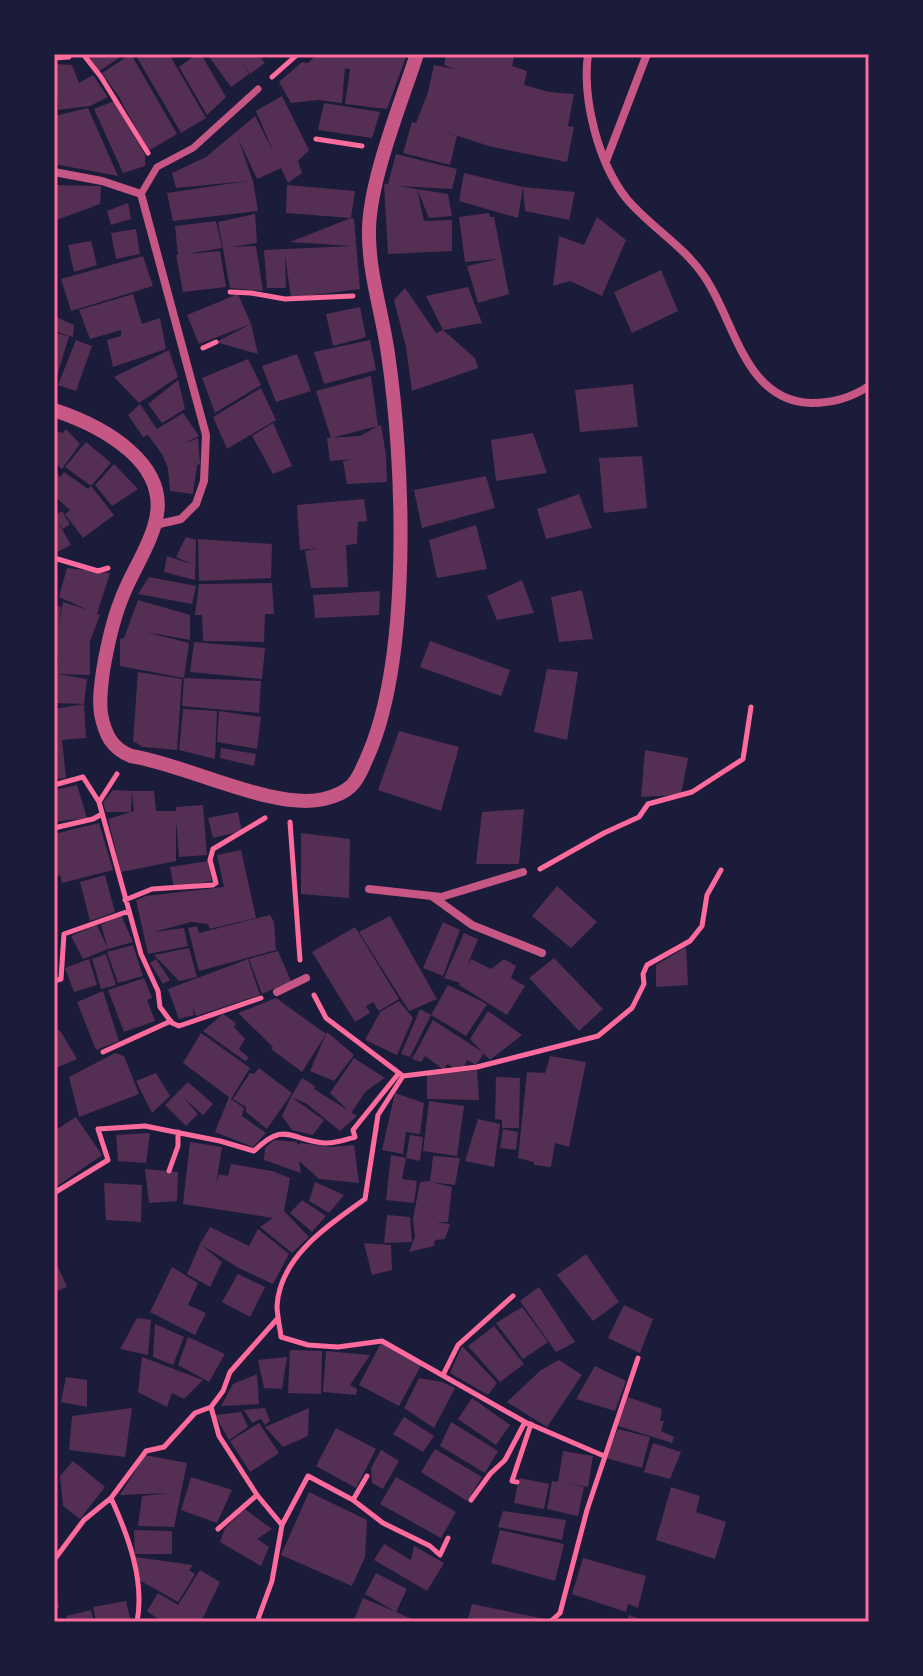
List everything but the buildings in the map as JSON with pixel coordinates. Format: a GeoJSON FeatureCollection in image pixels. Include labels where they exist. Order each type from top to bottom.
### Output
{"type":"FeatureCollection","features":[{"type":"Feature","properties":{"kind":"street"},"geometry":{"type":"LineString","coordinates":[[54,410],[90,424],[127,446],[152,481],[157,498],[155,525],[120,600],[108,643],[100,694],[106,734],[119,751],[289,801],[323,800],[351,787],[372,747],[386,703],[396,617],[397,439],[388,352],[369,257],[369,224],[374,191],[417,54]]}},
{"type":"Feature","properties":{"kind":"street"},"geometry":{"type":"LineString","coordinates":[[588,54],[589,112],[612,178],[628,200],[705,276],[760,380],[780,395],[806,403],[832,403],[869,386]]}},
{"type":"Feature","properties":{"kind":"street"},"geometry":{"type":"LineString","coordinates":[[606,161],[647,54]]}},
{"type":"Feature","properties":{"kind":"street"},"geometry":{"type":"LineString","coordinates":[[155,525],[181,519],[196,504],[204,481],[206,435],[141,194],[157,167],[193,148],[258,89]]}},
{"type":"Feature","properties":{"kind":"street"},"geometry":{"type":"LineString","coordinates":[[54,172],[102,181],[141,194]]}},
{"type":"Feature","properties":{"kind":"street"},"geometry":{"type":"LineString","coordinates":[[369,889],[441,897],[523,872]]}},
{"type":"Feature","properties":{"kind":"street"},"geometry":{"type":"LineString","coordinates":[[432,896],[472,925],[542,953]]}},
{"type":"Feature","properties":{"kind":"street"},"geometry":{"type":"LineString","coordinates":[[277,992],[306,978]]}},
{"type":"Feature","properties":{"kind":"path"},"geometry":{"type":"LineString","coordinates":[[54,58],[69,57],[70,54]]}},
{"type":"Feature","properties":{"kind":"path"},"geometry":{"type":"LineString","coordinates":[[83,54],[101,77],[157,167]]}},
{"type":"Feature","properties":{"kind":"path"},"geometry":{"type":"LineString","coordinates":[[258,89],[298,54]]}},
{"type":"Feature","properties":{"kind":"path"},"geometry":{"type":"LineString","coordinates":[[316,139],[386,150]]}},
{"type":"Feature","properties":{"kind":"path"},"geometry":{"type":"LineString","coordinates":[[230,292],[285,299],[375,293]]}},
{"type":"Feature","properties":{"kind":"path"},"geometry":{"type":"LineString","coordinates":[[54,558],[98,571],[142,555]]}},
{"type":"Feature","properties":{"kind":"path"},"geometry":{"type":"LineString","coordinates":[[523,872],[538,871],[639,817],[648,804],[692,792],[743,759],[751,707]]}},
{"type":"Feature","properties":{"kind":"path"},"geometry":{"type":"LineString","coordinates":[[99,802],[131,756]]}},
{"type":"Feature","properties":{"kind":"path"},"geometry":{"type":"LineString","coordinates":[[54,785],[83,777],[99,802],[141,954],[158,991],[160,1007],[171,1021],[179,1026],[277,992]]}},
{"type":"Feature","properties":{"kind":"path"},"geometry":{"type":"LineString","coordinates":[[125,900],[152,889],[213,885],[216,883],[210,860],[213,849],[289,801]]}},
{"type":"Feature","properties":{"kind":"path"},"geometry":{"type":"LineString","coordinates":[[289,801],[300,966],[326,1018],[401,1074],[477,1067],[598,1036],[632,1008],[644,984],[643,974],[647,965],[690,941],[702,926],[707,895],[721,870]]}},
{"type":"Feature","properties":{"kind":"path"},"geometry":{"type":"LineString","coordinates":[[54,828],[102,814]]}},
{"type":"Feature","properties":{"kind":"path"},"geometry":{"type":"LineString","coordinates":[[54,981],[61,979],[64,934],[129,911]]}},
{"type":"Feature","properties":{"kind":"path"},"geometry":{"type":"LineString","coordinates":[[103,1052],[171,1021]]}},
{"type":"Feature","properties":{"kind":"path"},"geometry":{"type":"LineString","coordinates":[[54,1193],[108,1160],[98,1129],[145,1126],[254,1151],[269,1137],[282,1133],[327,1143],[355,1137],[353,1130],[401,1074]]}},
{"type":"Feature","properties":{"kind":"path"},"geometry":{"type":"LineString","coordinates":[[401,1074],[378,1115],[365,1199],[323,1230],[298,1256],[283,1280],[277,1306],[281,1337],[308,1345],[338,1347],[382,1341],[528,1423],[604,1456]]}},
{"type":"Feature","properties":{"kind":"path"},"geometry":{"type":"LineString","coordinates":[[169,1171],[178,1146],[178,1132]]}},
{"type":"Feature","properties":{"kind":"path"},"geometry":{"type":"LineString","coordinates":[[443,1375],[458,1345],[513,1296]]}},
{"type":"Feature","properties":{"kind":"path"},"geometry":{"type":"LineString","coordinates":[[54,1560],[84,1520],[111,1498],[146,1451],[164,1447],[195,1413],[211,1407],[223,1391],[230,1372],[279,1318]]}},
{"type":"Feature","properties":{"kind":"path"},"geometry":{"type":"LineString","coordinates":[[550,1622],[560,1613],[604,1456],[638,1358]]}},
{"type":"Feature","properties":{"kind":"path"},"geometry":{"type":"LineString","coordinates":[[211,1407],[219,1436],[257,1495],[282,1525]]}},
{"type":"Feature","properties":{"kind":"path"},"geometry":{"type":"LineString","coordinates":[[517,1482],[512,1481],[528,1423]]}},
{"type":"Feature","properties":{"kind":"path"},"geometry":{"type":"LineString","coordinates":[[471,1500],[505,1460],[528,1423]]}},
{"type":"Feature","properties":{"kind":"path"},"geometry":{"type":"LineString","coordinates":[[257,1622],[272,1581],[282,1525],[308,1476],[353,1500],[383,1523],[430,1546],[440,1555],[448,1538]]}},
{"type":"Feature","properties":{"kind":"path"},"geometry":{"type":"LineString","coordinates":[[353,1500],[367,1476]]}},
{"type":"Feature","properties":{"kind":"path"},"geometry":{"type":"LineString","coordinates":[[218,1529],[257,1495]]}},
{"type":"Feature","properties":{"kind":"path"},"geometry":{"type":"LineString","coordinates":[[111,1498],[129,1543],[140,1595],[137,1622]]}}]}
